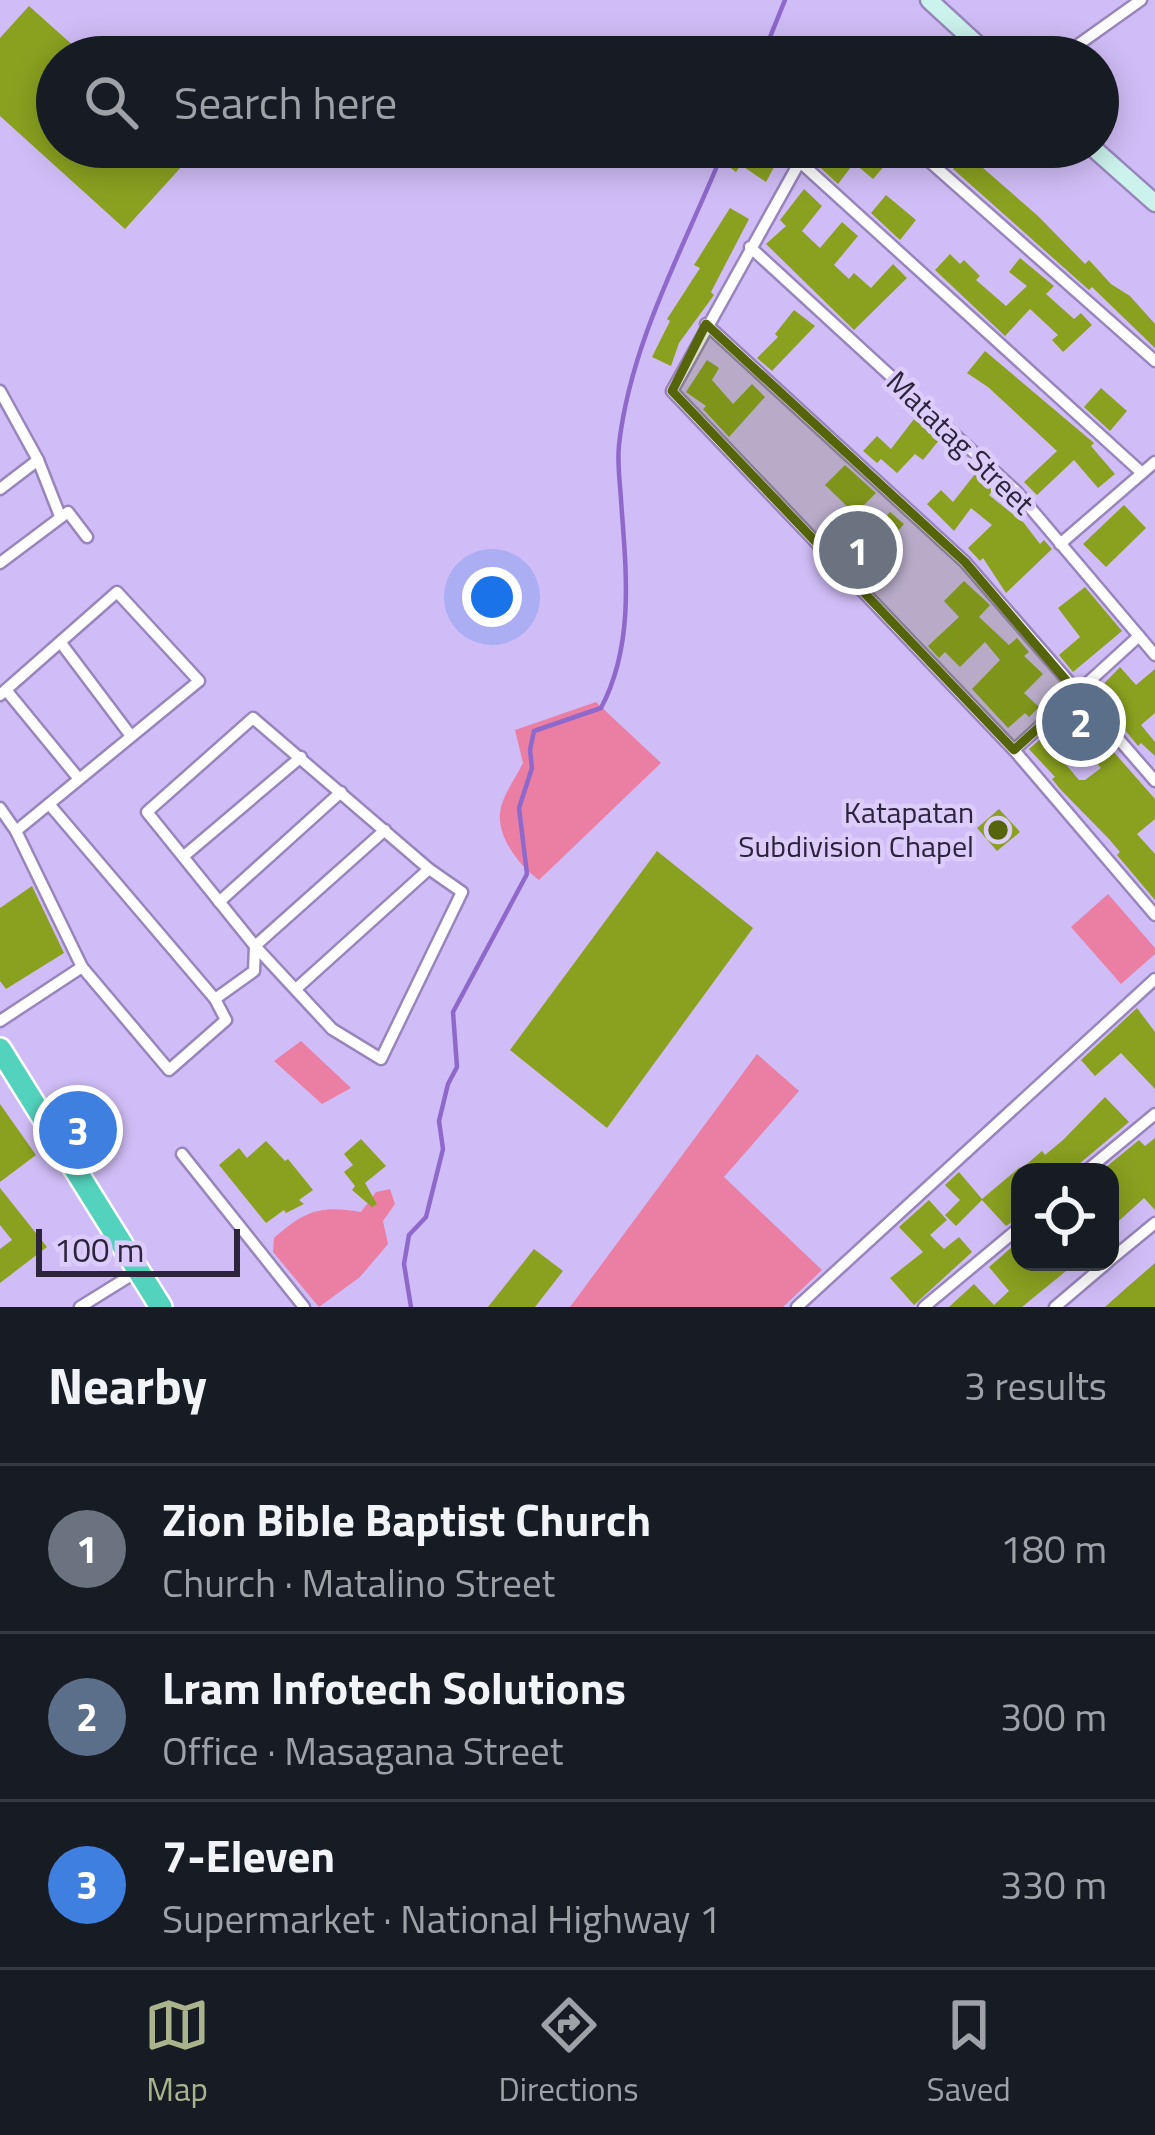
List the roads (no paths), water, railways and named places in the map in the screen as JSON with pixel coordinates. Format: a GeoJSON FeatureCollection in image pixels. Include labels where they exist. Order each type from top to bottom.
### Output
{"type":"FeatureCollection","features":[{"type":"Feature","properties":{"kind":"highway"},"geometry":{"type":"LineString","coordinates":[[0,1049],[161,1307]]}},
{"type":"Feature","properties":{"kind":"street"},"geometry":{"type":"LineString","coordinates":[[928,0],[968,36]]}},
{"type":"Feature","properties":{"kind":"street"},"geometry":{"type":"LineString","coordinates":[[1091,36],[1142,0]]}},
{"type":"Feature","properties":{"kind":"street"},"geometry":{"type":"LineString","coordinates":[[796,168],[671,391],[1014,750],[1155,915]]}},
{"type":"Feature","properties":{"kind":"street"},"geometry":{"type":"LineString","coordinates":[[807,168],[1142,473]]}},
{"type":"Feature","properties":{"kind":"street"},"geometry":{"type":"LineString","coordinates":[[937,168],[1155,361]]}},
{"type":"Feature","properties":{"kind":"street"},"geometry":{"type":"LineString","coordinates":[[1116,168],[1155,203]]}},
{"type":"Feature","properties":{"kind":"street","name":"Matatag Street"},"geometry":{"type":"LineString","coordinates":[[750,247],[1016,491],[1155,655]]}},
{"type":"Feature","properties":{"kind":"street"},"geometry":{"type":"LineString","coordinates":[[706,324],[965,562],[1155,781]]}},
{"type":"Feature","properties":{"kind":"street"},"geometry":{"type":"LineString","coordinates":[[0,391],[3,411],[38,460],[60,516]]}},
{"type":"Feature","properties":{"kind":"street"},"geometry":{"type":"LineString","coordinates":[[0,489],[38,460]]}},
{"type":"Feature","properties":{"kind":"street"},"geometry":{"type":"LineString","coordinates":[[1060,544],[1155,463]]}},
{"type":"Feature","properties":{"kind":"street"},"geometry":{"type":"LineString","coordinates":[[0,563],[68,512],[88,537]]}},
{"type":"Feature","properties":{"kind":"street"},"geometry":{"type":"LineString","coordinates":[[16,831],[199,681],[117,592],[3,692],[79,779]]}},
{"type":"Feature","properties":{"kind":"street"},"geometry":{"type":"LineString","coordinates":[[1014,750],[1139,636]]}},
{"type":"Feature","properties":{"kind":"street"},"geometry":{"type":"LineString","coordinates":[[61,644],[131,736]]}},
{"type":"Feature","properties":{"kind":"street"},"geometry":{"type":"LineString","coordinates":[[253,718],[341,792],[429,869],[463,892],[380,1059],[332,1029],[255,946],[147,812],[253,718]]}},
{"type":"Feature","properties":{"kind":"street"},"geometry":{"type":"LineString","coordinates":[[184,856],[301,757]]}},
{"type":"Feature","properties":{"kind":"street"},"geometry":{"type":"LineString","coordinates":[[219,902],[341,792]]}},
{"type":"Feature","properties":{"kind":"street"},"geometry":{"type":"LineString","coordinates":[[0,808],[16,831],[82,967],[169,1070],[226,1020],[215,999],[49,804]]}},
{"type":"Feature","properties":{"kind":"street"},"geometry":{"type":"LineString","coordinates":[[215,999],[254,971],[255,946],[385,830]]}},
{"type":"Feature","properties":{"kind":"street"},"geometry":{"type":"LineString","coordinates":[[297,988],[429,869]]}},
{"type":"Feature","properties":{"kind":"street"},"geometry":{"type":"LineString","coordinates":[[0,1021],[82,967]]}},
{"type":"Feature","properties":{"kind":"street"},"geometry":{"type":"LineString","coordinates":[[797,1307],[1155,979]]}},
{"type":"Feature","properties":{"kind":"street"},"geometry":{"type":"LineString","coordinates":[[1096,1163],[1155,1114]]}},
{"type":"Feature","properties":{"kind":"street"},"geometry":{"type":"LineString","coordinates":[[182,1154],[304,1307]]}},
{"type":"Feature","properties":{"kind":"street"},"geometry":{"type":"LineString","coordinates":[[1119,1253],[1155,1222]]}},
{"type":"Feature","properties":{"kind":"street"},"geometry":{"type":"LineString","coordinates":[[924,1307],[1011,1234]]}},
{"type":"Feature","properties":{"kind":"street"},"geometry":{"type":"LineString","coordinates":[[80,1307],[139,1271]]}},
{"type":"Feature","properties":{"kind":"street"},"geometry":{"type":"LineString","coordinates":[[1055,1307],[1097,1271]]}},
{"type":"Feature","properties":{"kind":"waterway"},"geometry":{"type":"LineString","coordinates":[[770,36],[785,0]]}},
{"type":"Feature","properties":{"kind":"waterway"},"geometry":{"type":"LineString","coordinates":[[411,1307],[404,1264],[409,1235],[426,1217],[443,1149],[439,1121],[457,1067],[453,1012],[527,874],[519,808],[532,768],[534,731],[601,708],[612,684],[626,606],[618,459],[625,408],[659,299],[716,168]]}},
{"type":"Feature","properties":{"kind":"place","name":"Zion Bible Baptist Church"},"geometry":{"type":"Point","coordinates":[858,550]}},
{"type":"Feature","properties":{"kind":"place","name":"Lram Infotech Solutions"},"geometry":{"type":"Point","coordinates":[1081,722]}},
{"type":"Feature","properties":{"kind":"place","name":"Katapatan Subdivision Chapel"},"geometry":{"type":"Point","coordinates":[998,830]}},
{"type":"Feature","properties":{"kind":"place","name":"7-Eleven"},"geometry":{"type":"Point","coordinates":[78,1130]}}]}
